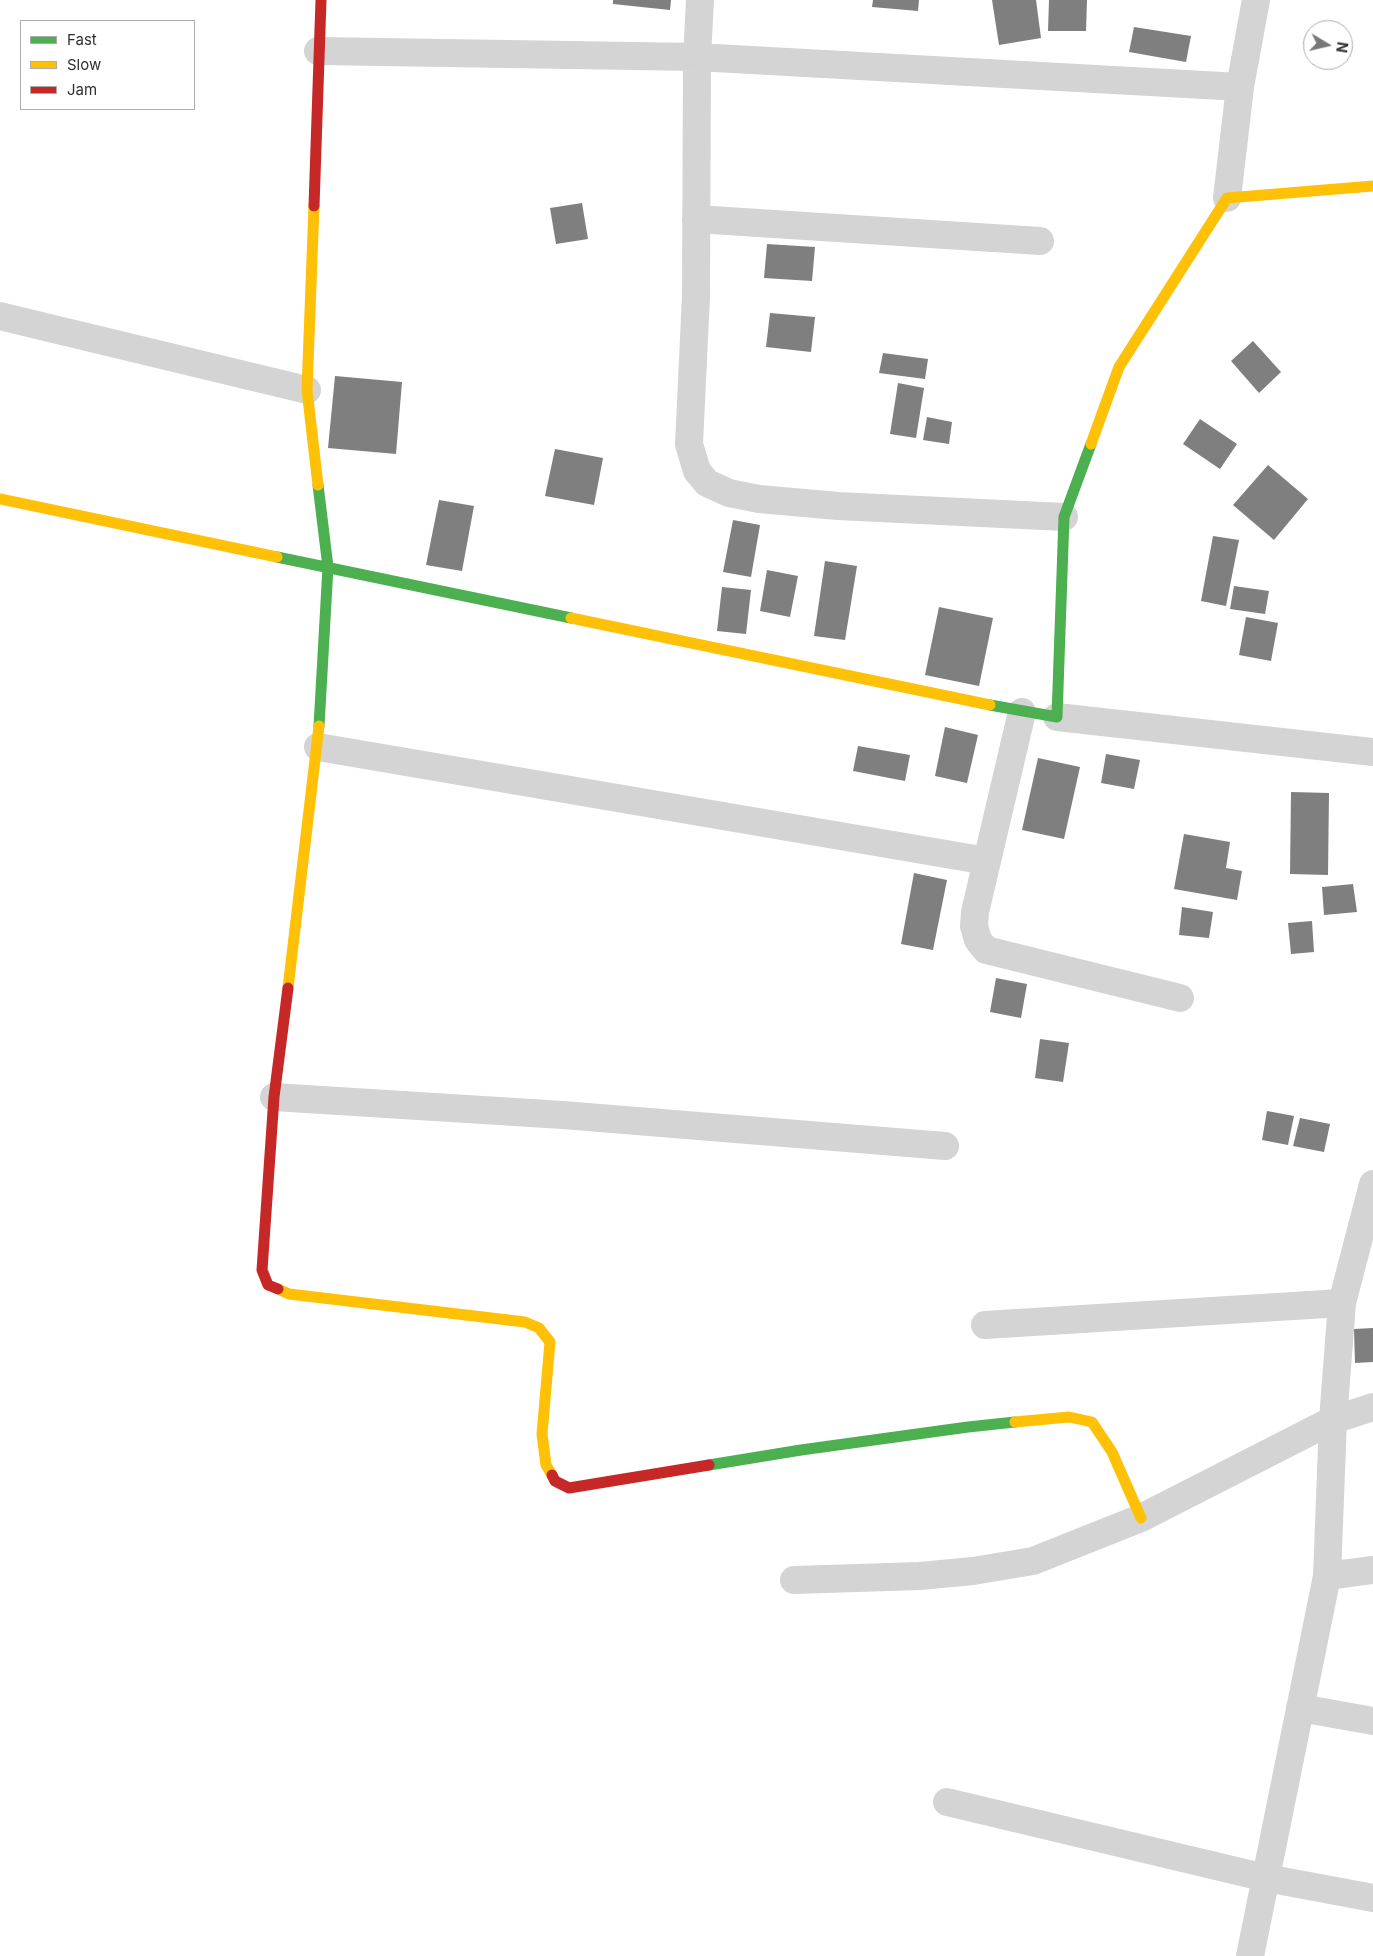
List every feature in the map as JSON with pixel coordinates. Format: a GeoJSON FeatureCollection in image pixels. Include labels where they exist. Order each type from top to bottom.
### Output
{"type":"FeatureCollection","features":[{"type":"Feature","properties":{"kind":"street"},"geometry":{"type":"LineString","coordinates":[[321,0],[307,390],[328,567],[318,747],[274,1097],[262,1270],[268,1285],[289,1294],[525,1322],[539,1328],[550,1342],[542,1434],[546,1465],[555,1481],[569,1488],[820,1448],[968,1427],[1069,1417],[1092,1422],[1102,1436],[1112,1452],[1141,1518]]}},
{"type":"Feature","properties":{"kind":"street"},"geometry":{"type":"LineString","coordinates":[[700,0],[697,57],[696,296],[689,444],[697,471],[707,483],[729,493],[769,500],[838,506],[1064,517]]}},
{"type":"Feature","properties":{"kind":"street"},"geometry":{"type":"LineString","coordinates":[[1057,717],[1064,517],[1119,367],[1227,198],[1240,87],[1256,0]]}},
{"type":"Feature","properties":{"kind":"street"},"geometry":{"type":"LineString","coordinates":[[318,51],[697,57],[1240,87]]}},
{"type":"Feature","properties":{"kind":"street"},"geometry":{"type":"LineString","coordinates":[[1227,198],[1373,186]]}},
{"type":"Feature","properties":{"kind":"street"},"geometry":{"type":"LineString","coordinates":[[696,219],[1040,241]]}},
{"type":"Feature","properties":{"kind":"street"},"geometry":{"type":"LineString","coordinates":[[0,316],[307,390]]}},
{"type":"Feature","properties":{"kind":"street"},"geometry":{"type":"LineString","coordinates":[[0,499],[1022,712],[1373,752]]}},
{"type":"Feature","properties":{"kind":"street"},"geometry":{"type":"LineString","coordinates":[[1022,712],[974,926],[978,940],[986,950],[1180,998]]}},
{"type":"Feature","properties":{"kind":"street"},"geometry":{"type":"LineString","coordinates":[[318,747],[987,862]]}},
{"type":"Feature","properties":{"kind":"street"},"geometry":{"type":"LineString","coordinates":[[274,1097],[563,1115],[945,1146]]}},
{"type":"Feature","properties":{"kind":"street"},"geometry":{"type":"LineString","coordinates":[[1250,1956],[1327,1576],[1334,1420],[1342,1303],[1373,1184]]}},
{"type":"Feature","properties":{"kind":"street"},"geometry":{"type":"LineString","coordinates":[[985,1325],[1342,1303]]}},
{"type":"Feature","properties":{"kind":"street"},"geometry":{"type":"LineString","coordinates":[[794,1580],[938,1574],[973,1571],[1033,1561],[1141,1518],[1334,1420],[1373,1407]]}},
{"type":"Feature","properties":{"kind":"street"},"geometry":{"type":"LineString","coordinates":[[1327,1576],[1373,1570]]}},
{"type":"Feature","properties":{"kind":"street"},"geometry":{"type":"LineString","coordinates":[[1300,1708],[1373,1721]]}},
{"type":"Feature","properties":{"kind":"street"},"geometry":{"type":"LineString","coordinates":[[947,1802],[1266,1878],[1373,1898]]}},
{"type":"Feature","properties":{"kind":"building"},"geometry":{"type":"Polygon","coordinates":[[[613,0],[671,0],[670,10],[613,4],[613,0]]]}},
{"type":"Feature","properties":{"kind":"building"},"geometry":{"type":"Polygon","coordinates":[[[873,0],[919,0],[918,11],[872,7],[873,0]]]}},
{"type":"Feature","properties":{"kind":"building"},"geometry":{"type":"Polygon","coordinates":[[[992,0],[1036,0],[1041,38],[999,45],[992,0]]]}},
{"type":"Feature","properties":{"kind":"building"},"geometry":{"type":"Polygon","coordinates":[[[1049,0],[1087,0],[1086,31],[1048,31],[1049,0]]]}},
{"type":"Feature","properties":{"kind":"building"},"geometry":{"type":"Polygon","coordinates":[[[1134,27],[1191,36],[1186,62],[1129,52],[1134,27]]]}},
{"type":"Feature","properties":{"kind":"building"},"geometry":{"type":"Polygon","coordinates":[[[582,203],[588,239],[556,244],[550,208],[582,203]]]}},
{"type":"Feature","properties":{"kind":"building"},"geometry":{"type":"Polygon","coordinates":[[[767,244],[815,247],[812,281],[764,278],[767,244]]]}},
{"type":"Feature","properties":{"kind":"building"},"geometry":{"type":"Polygon","coordinates":[[[770,313],[815,317],[811,352],[766,347],[770,313]]]}},
{"type":"Feature","properties":{"kind":"building"},"geometry":{"type":"Polygon","coordinates":[[[1253,341],[1281,372],[1259,393],[1231,361],[1253,341]]]}},
{"type":"Feature","properties":{"kind":"building"},"geometry":{"type":"Polygon","coordinates":[[[883,353],[928,359],[925,379],[879,373],[883,353]]]}},
{"type":"Feature","properties":{"kind":"building"},"geometry":{"type":"Polygon","coordinates":[[[335,376],[402,382],[396,454],[328,448],[335,376]]]}},
{"type":"Feature","properties":{"kind":"building"},"geometry":{"type":"Polygon","coordinates":[[[898,383],[924,388],[916,438],[890,434],[898,383]]]}},
{"type":"Feature","properties":{"kind":"building"},"geometry":{"type":"Polygon","coordinates":[[[927,417],[952,422],[949,444],[923,440],[927,417]]]}},
{"type":"Feature","properties":{"kind":"building"},"geometry":{"type":"Polygon","coordinates":[[[1200,419],[1237,444],[1220,469],[1183,444],[1200,419]]]}},
{"type":"Feature","properties":{"kind":"building"},"geometry":{"type":"Polygon","coordinates":[[[555,449],[603,458],[594,505],[545,496],[555,449]]]}},
{"type":"Feature","properties":{"kind":"building"},"geometry":{"type":"Polygon","coordinates":[[[1268,465],[1308,499],[1274,540],[1233,505],[1268,465]]]}},
{"type":"Feature","properties":{"kind":"building"},"geometry":{"type":"Polygon","coordinates":[[[439,500],[474,506],[462,571],[426,565],[439,500]]]}},
{"type":"Feature","properties":{"kind":"building"},"geometry":{"type":"Polygon","coordinates":[[[733,520],[760,525],[751,577],[723,572],[733,520]]]}},
{"type":"Feature","properties":{"kind":"building"},"geometry":{"type":"Polygon","coordinates":[[[1213,536],[1239,540],[1226,606],[1201,601],[1213,536]]]}},
{"type":"Feature","properties":{"kind":"building"},"geometry":{"type":"Polygon","coordinates":[[[825,561],[857,566],[845,640],[814,636],[825,561]]]}},
{"type":"Feature","properties":{"kind":"building"},"geometry":{"type":"Polygon","coordinates":[[[767,570],[798,576],[790,617],[760,611],[767,570]]]}},
{"type":"Feature","properties":{"kind":"building"},"geometry":{"type":"Polygon","coordinates":[[[1234,586],[1269,591],[1265,614],[1230,609],[1234,586]]]}},
{"type":"Feature","properties":{"kind":"building"},"geometry":{"type":"Polygon","coordinates":[[[722,587],[751,590],[746,634],[717,631],[722,587]]]}},
{"type":"Feature","properties":{"kind":"building"},"geometry":{"type":"Polygon","coordinates":[[[939,607],[993,618],[979,686],[925,675],[939,607]]]}},
{"type":"Feature","properties":{"kind":"building"},"geometry":{"type":"Polygon","coordinates":[[[1246,617],[1278,623],[1271,661],[1239,655],[1246,617]]]}},
{"type":"Feature","properties":{"kind":"building"},"geometry":{"type":"Polygon","coordinates":[[[945,727],[978,735],[967,783],[935,776],[945,727]]]}},
{"type":"Feature","properties":{"kind":"building"},"geometry":{"type":"Polygon","coordinates":[[[858,746],[910,755],[905,781],[853,771],[858,746]]]}},
{"type":"Feature","properties":{"kind":"building"},"geometry":{"type":"Polygon","coordinates":[[[1106,754],[1140,760],[1134,789],[1101,783],[1106,754]]]}},
{"type":"Feature","properties":{"kind":"building"},"geometry":{"type":"Polygon","coordinates":[[[1038,758],[1080,767],[1064,839],[1022,830],[1038,758]]]}},
{"type":"Feature","properties":{"kind":"building"},"geometry":{"type":"Polygon","coordinates":[[[1291,792],[1329,793],[1328,875],[1290,874],[1291,792]]]}},
{"type":"Feature","properties":{"kind":"building"},"geometry":{"type":"Polygon","coordinates":[[[1184,834],[1230,842],[1226,868],[1242,871],[1237,900],[1174,889],[1184,834]]]}},
{"type":"Feature","properties":{"kind":"building"},"geometry":{"type":"Polygon","coordinates":[[[914,873],[947,880],[933,950],[901,944],[914,873]]]}},
{"type":"Feature","properties":{"kind":"building"},"geometry":{"type":"Polygon","coordinates":[[[1353,884],[1357,912],[1324,915],[1322,887],[1353,884]]]}},
{"type":"Feature","properties":{"kind":"building"},"geometry":{"type":"Polygon","coordinates":[[[1182,907],[1213,912],[1209,938],[1179,935],[1182,907]]]}},
{"type":"Feature","properties":{"kind":"building"},"geometry":{"type":"Polygon","coordinates":[[[1312,921],[1314,952],[1291,954],[1288,923],[1312,921]]]}},
{"type":"Feature","properties":{"kind":"building"},"geometry":{"type":"Polygon","coordinates":[[[996,978],[1027,984],[1021,1018],[990,1012],[996,978]]]}},
{"type":"Feature","properties":{"kind":"building"},"geometry":{"type":"Polygon","coordinates":[[[1040,1039],[1069,1043],[1063,1082],[1035,1078],[1040,1039]]]}},
{"type":"Feature","properties":{"kind":"building"},"geometry":{"type":"Polygon","coordinates":[[[1267,1111],[1294,1116],[1288,1145],[1262,1140],[1267,1111]]]}},
{"type":"Feature","properties":{"kind":"building"},"geometry":{"type":"Polygon","coordinates":[[[1300,1118],[1330,1124],[1324,1152],[1293,1146],[1300,1118]]]}},
{"type":"Feature","properties":{"kind":"building"},"geometry":{"type":"Polygon","coordinates":[[[1373,1328],[1373,1362],[1355,1363],[1354,1329],[1373,1328]]]}},
{"type":"Feature","properties":{"kind":"traffic: fast"},"geometry":{"type":"LineString","coordinates":[[990,705],[1057,717],[1064,517],[1091,444]]}},
{"type":"Feature","properties":{"kind":"traffic: fast"},"geometry":{"type":"LineString","coordinates":[[318,485],[328,567],[319,726]]}},
{"type":"Feature","properties":{"kind":"traffic: fast"},"geometry":{"type":"LineString","coordinates":[[277,557],[571,618]]}},
{"type":"Feature","properties":{"kind":"traffic: fast"},"geometry":{"type":"LineString","coordinates":[[709,1465],[801,1450],[1015,1422]]}},
{"type":"Feature","properties":{"kind":"traffic: slow"},"geometry":{"type":"LineString","coordinates":[[1091,444],[1119,367],[1227,198],[1373,186]]}},
{"type":"Feature","properties":{"kind":"traffic: slow"},"geometry":{"type":"LineString","coordinates":[[314,206],[307,390],[318,485]]}},
{"type":"Feature","properties":{"kind":"traffic: slow"},"geometry":{"type":"LineString","coordinates":[[0,499],[277,557]]}},
{"type":"Feature","properties":{"kind":"traffic: slow"},"geometry":{"type":"LineString","coordinates":[[571,618],[990,705]]}},
{"type":"Feature","properties":{"kind":"traffic: slow"},"geometry":{"type":"LineString","coordinates":[[288,988],[319,726]]}},
{"type":"Feature","properties":{"kind":"traffic: slow"},"geometry":{"type":"LineString","coordinates":[[278,1289],[289,1294],[525,1322],[539,1328],[550,1342],[542,1434],[546,1465],[552,1475]]}},
{"type":"Feature","properties":{"kind":"traffic: slow"},"geometry":{"type":"LineString","coordinates":[[1015,1422],[1069,1417],[1092,1422],[1112,1452],[1141,1518]]}},
{"type":"Feature","properties":{"kind":"traffic: jam"},"geometry":{"type":"LineString","coordinates":[[314,206],[321,0]]}},
{"type":"Feature","properties":{"kind":"traffic: jam"},"geometry":{"type":"LineString","coordinates":[[278,1289],[268,1285],[262,1270],[274,1097],[288,988]]}},
{"type":"Feature","properties":{"kind":"traffic: jam"},"geometry":{"type":"LineString","coordinates":[[552,1475],[555,1481],[569,1488],[709,1465]]}}]}
